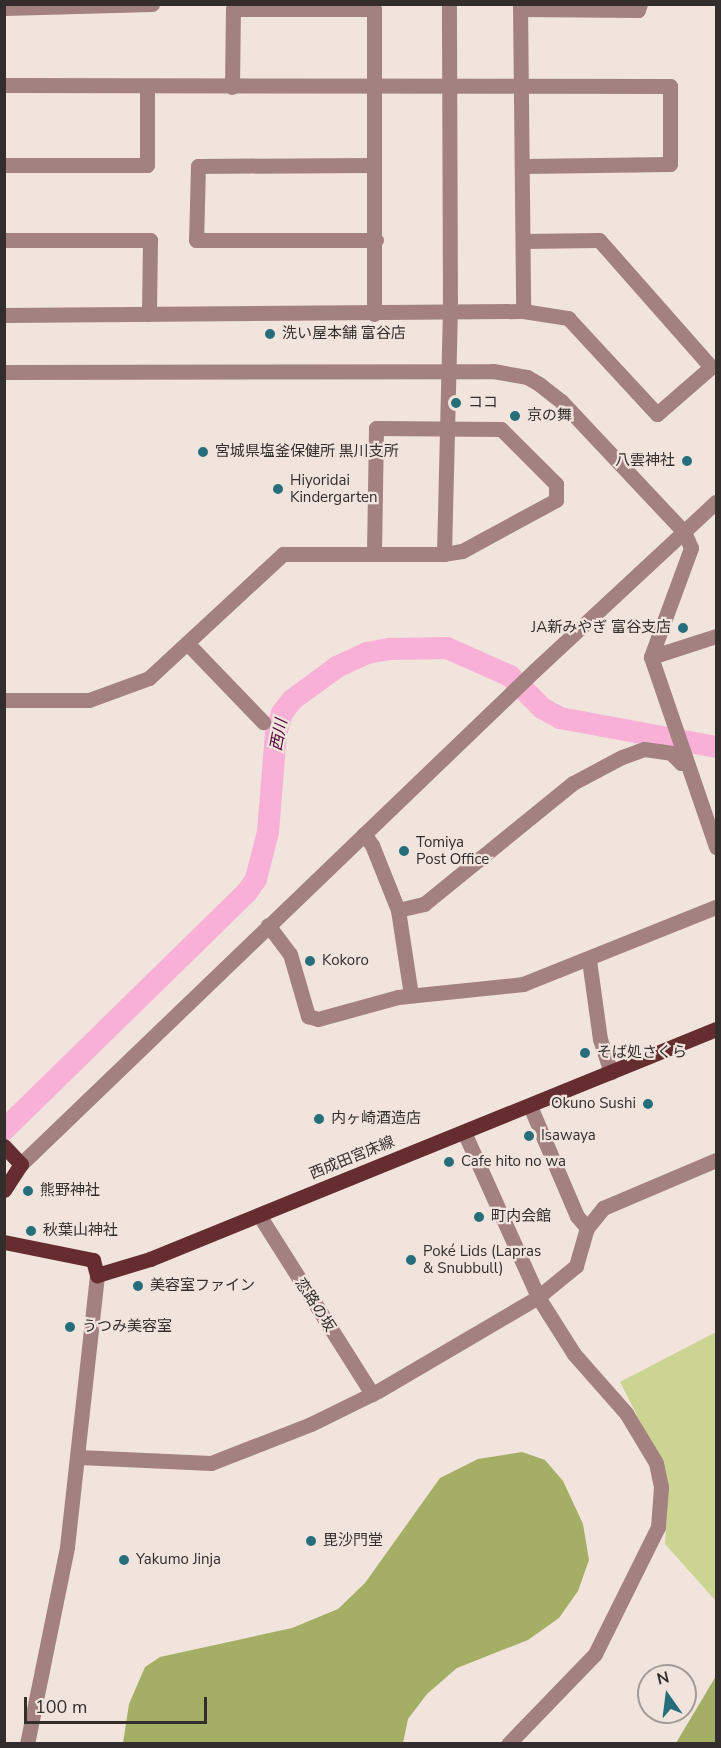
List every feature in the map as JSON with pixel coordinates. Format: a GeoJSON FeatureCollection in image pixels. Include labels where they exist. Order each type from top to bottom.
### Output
{"type":"FeatureCollection","features":[{"type":"Feature","properties":{"kind":"main road","name":"西成田宮床線"},"geometry":{"type":"LineString","coordinates":[[97,1275],[259,1215],[717,1029]]}},
{"type":"Feature","properties":{"kind":"main road"},"geometry":{"type":"LineString","coordinates":[[4,1190],[12,1155]]}},
{"type":"Feature","properties":{"kind":"main road"},"geometry":{"type":"LineString","coordinates":[[4,1242],[93,1260],[97,1275]]}},
{"type":"Feature","properties":{"kind":"street"},"geometry":{"type":"LineString","coordinates":[[4,8],[152,4]]}},
{"type":"Feature","properties":{"kind":"street"},"geometry":{"type":"LineString","coordinates":[[444,554],[450,313],[449,4]]}},
{"type":"Feature","properties":{"kind":"street"},"geometry":{"type":"LineString","coordinates":[[523,311],[524,166],[520,7],[638,10],[640,4]]}},
{"type":"Feature","properties":{"kind":"street"},"geometry":{"type":"LineString","coordinates":[[231,87],[233,9],[374,7],[375,85],[372,165],[376,240],[374,314]]}},
{"type":"Feature","properties":{"kind":"street"},"geometry":{"type":"LineString","coordinates":[[4,85],[670,86],[670,164],[524,166]]}},
{"type":"Feature","properties":{"kind":"street"},"geometry":{"type":"LineString","coordinates":[[4,165],[147,165],[147,86]]}},
{"type":"Feature","properties":{"kind":"street"},"geometry":{"type":"LineString","coordinates":[[372,165],[198,166],[196,240],[376,240]]}},
{"type":"Feature","properties":{"kind":"street"},"geometry":{"type":"LineString","coordinates":[[4,240],[150,240],[149,314]]}},
{"type":"Feature","properties":{"kind":"street"},"geometry":{"type":"LineString","coordinates":[[4,315],[374,314],[523,311],[568,318],[657,414],[711,367],[599,240],[523,241]]}},
{"type":"Feature","properties":{"kind":"street"},"geometry":{"type":"LineString","coordinates":[[4,372],[449,371],[514,374],[539,384],[561,401],[684,532],[691,548],[651,657],[717,847]]}},
{"type":"Feature","properties":{"kind":"street"},"geometry":{"type":"LineString","coordinates":[[4,700],[89,700],[116,693],[149,678],[283,554],[374,554],[444,554],[462,551],[556,500],[556,484],[501,429],[376,428],[374,554]]}},
{"type":"Feature","properties":{"kind":"street"},"geometry":{"type":"LineString","coordinates":[[12,1155],[268,925],[535,670],[717,502]]}},
{"type":"Feature","properties":{"kind":"street"},"geometry":{"type":"LineString","coordinates":[[651,657],[717,636]]}},
{"type":"Feature","properties":{"kind":"street"},"geometry":{"type":"LineString","coordinates":[[187,643],[263,722]]}},
{"type":"Feature","properties":{"kind":"street"},"geometry":{"type":"LineString","coordinates":[[398,910],[424,904],[573,783],[622,757],[644,749],[671,753],[681,763],[685,757]]}},
{"type":"Feature","properties":{"kind":"street"},"geometry":{"type":"LineString","coordinates":[[364,834],[372,845],[398,910],[411,995]]}},
{"type":"Feature","properties":{"kind":"street"},"geometry":{"type":"LineString","coordinates":[[268,925],[290,954],[308,1016],[318,1020],[411,995],[523,984],[589,960],[717,907]]}},
{"type":"Feature","properties":{"kind":"street"},"geometry":{"type":"LineString","coordinates":[[589,960],[600,1040],[611,1072]]}},
{"type":"Feature","properties":{"kind":"street"},"geometry":{"type":"LineString","coordinates":[[530,1106],[577,1216],[587,1228]]}},
{"type":"Feature","properties":{"kind":"street"},"geometry":{"type":"LineString","coordinates":[[464,1132],[538,1298],[574,1354],[605,1386],[643,1440],[656,1463],[662,1508],[658,1527],[595,1654],[508,1743]]}},
{"type":"Feature","properties":{"kind":"street"},"geometry":{"type":"LineString","coordinates":[[79,1457],[211,1463],[312,1424],[372,1394],[538,1298],[576,1266],[587,1228],[603,1208],[717,1160]]}},
{"type":"Feature","properties":{"kind":"street","name":"恋路の坂"},"geometry":{"type":"LineString","coordinates":[[259,1215],[372,1394]]}},
{"type":"Feature","properties":{"kind":"street"},"geometry":{"type":"LineString","coordinates":[[27,1743],[57,1606],[79,1457],[97,1275]]}},
{"type":"Feature","properties":{"kind":"green space"},"geometry":{"type":"Polygon","coordinates":[[[716,1332],[716,1601],[665,1544],[667,1516],[661,1462],[620,1382],[716,1332]]]}},
{"type":"Feature","properties":{"kind":"green space"},"geometry":{"type":"Polygon","coordinates":[[[522,1452],[545,1460],[563,1481],[583,1524],[589,1560],[578,1591],[559,1618],[528,1640],[457,1668],[427,1694],[408,1719],[403,1743],[123,1743],[129,1704],[145,1667],[160,1657],[292,1628],[338,1609],[365,1583],[440,1478],[478,1459],[522,1452]]]}},
{"type":"Feature","properties":{"kind":"green space"},"geometry":{"type":"Polygon","coordinates":[[[716,1676],[716,1743],[676,1743],[687,1724],[697,1724],[697,1708],[716,1676]]]}},
{"type":"Feature","properties":{"kind":"waterway","name":"西川"},"geometry":{"type":"LineString","coordinates":[[4,1130],[247,892],[256,879],[268,832],[276,733],[282,713],[292,700],[337,667],[367,653],[389,649],[447,648],[510,676],[542,708],[560,718],[716,747]]}},
{"type":"Feature","properties":{"kind":"place","name":"洗い屋本舗 富谷店"},"geometry":{"type":"Point","coordinates":[270,334]}},
{"type":"Feature","properties":{"kind":"place","name":"ココ"},"geometry":{"type":"Point","coordinates":[456,403]}},
{"type":"Feature","properties":{"kind":"place","name":"京の舞"},"geometry":{"type":"Point","coordinates":[515,416]}},
{"type":"Feature","properties":{"kind":"place","name":"宮城県塩釜保健所 黒川支所"},"geometry":{"type":"Point","coordinates":[203,452]}},
{"type":"Feature","properties":{"kind":"place","name":"八雲神社"},"geometry":{"type":"Point","coordinates":[687,461]}},
{"type":"Feature","properties":{"kind":"place","name":"Hiyoridai Kindergarten"},"geometry":{"type":"Point","coordinates":[278,489]}},
{"type":"Feature","properties":{"kind":"place","name":"JA新みやぎ 富谷支店"},"geometry":{"type":"Point","coordinates":[683,628]}},
{"type":"Feature","properties":{"kind":"place","name":"Tomiya Post Office"},"geometry":{"type":"Point","coordinates":[404,851]}},
{"type":"Feature","properties":{"kind":"place","name":"Kokoro"},"geometry":{"type":"Point","coordinates":[310,961]}},
{"type":"Feature","properties":{"kind":"place","name":"そば処さくら"},"geometry":{"type":"Point","coordinates":[585,1053]}},
{"type":"Feature","properties":{"kind":"place","name":"Okuno Sushi"},"geometry":{"type":"Point","coordinates":[648,1104]}},
{"type":"Feature","properties":{"kind":"place","name":"内ヶ崎酒造店"},"geometry":{"type":"Point","coordinates":[319,1119]}},
{"type":"Feature","properties":{"kind":"place","name":"Isawaya"},"geometry":{"type":"Point","coordinates":[529,1136]}},
{"type":"Feature","properties":{"kind":"place","name":"Cafe hito no wa"},"geometry":{"type":"Point","coordinates":[449,1162]}},
{"type":"Feature","properties":{"kind":"place","name":"熊野神社"},"geometry":{"type":"Point","coordinates":[28,1191]}},
{"type":"Feature","properties":{"kind":"place","name":"町内会館"},"geometry":{"type":"Point","coordinates":[479,1217]}},
{"type":"Feature","properties":{"kind":"place","name":"秋葉山神社"},"geometry":{"type":"Point","coordinates":[31,1231]}},
{"type":"Feature","properties":{"kind":"place","name":"Poké Lids (Lapras & Snubbull)"},"geometry":{"type":"Point","coordinates":[411,1260]}},
{"type":"Feature","properties":{"kind":"place","name":"美容室ファイン"},"geometry":{"type":"Point","coordinates":[138,1286]}},
{"type":"Feature","properties":{"kind":"place","name":"うつみ美容室"},"geometry":{"type":"Point","coordinates":[70,1327]}},
{"type":"Feature","properties":{"kind":"place","name":"毘沙門堂"},"geometry":{"type":"Point","coordinates":[311,1541]}},
{"type":"Feature","properties":{"kind":"place","name":"Yakumo Jinja"},"geometry":{"type":"Point","coordinates":[124,1560]}}]}
